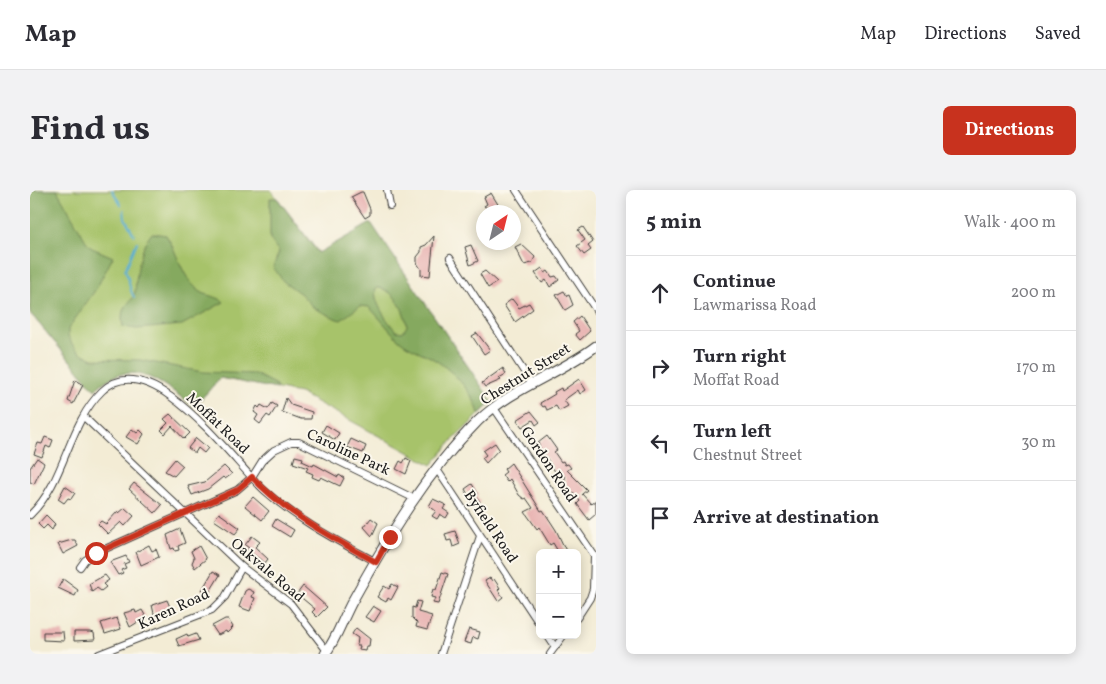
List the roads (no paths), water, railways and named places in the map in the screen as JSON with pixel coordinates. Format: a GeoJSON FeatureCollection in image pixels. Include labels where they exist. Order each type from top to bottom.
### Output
{"type":"FeatureCollection","features":[{"type":"Feature","properties":{"kind":"main road","name":"Chestnut Street"},"geometry":{"type":"LineString","coordinates":[[326,652],[376,562],[414,499],[436,468],[479,420],[494,408],[532,384],[560,370],[596,346]]}},
{"type":"Feature","properties":{"kind":"street"},"geometry":{"type":"LineString","coordinates":[[387,190],[390,206]]}},
{"type":"Feature","properties":{"kind":"street"},"geometry":{"type":"LineString","coordinates":[[516,190],[596,310]]}},
{"type":"Feature","properties":{"kind":"street"},"geometry":{"type":"LineString","coordinates":[[450,258],[532,384]]}},
{"type":"Feature","properties":{"kind":"street","name":"Moffat Road"},"geometry":{"type":"LineString","coordinates":[[30,515],[52,487],[84,417],[94,401],[110,384],[124,380],[141,381],[170,397],[190,412],[215,435],[265,490],[297,514],[376,562]]}},
{"type":"Feature","properties":{"kind":"street","name":"Gordon Road"},"geometry":{"type":"LineString","coordinates":[[494,408],[595,556],[595,584],[590,598],[581,612]]}},
{"type":"Feature","properties":{"kind":"street","name":"Oakvale Road"},"geometry":{"type":"LineString","coordinates":[[84,417],[242,567],[291,604],[326,652]]}},
{"type":"Feature","properties":{"kind":"street","name":"Caroline Park"},"geometry":{"type":"LineString","coordinates":[[80,567],[84,560],[96,553],[237,490],[252,477],[262,462],[274,450],[291,442],[299,442],[414,499]]}},
{"type":"Feature","properties":{"kind":"street","name":"Byfield Road"},"geometry":{"type":"LineString","coordinates":[[436,468],[536,619]]}},
{"type":"Feature","properties":{"kind":"street"},"geometry":{"type":"LineString","coordinates":[[441,654],[480,536]]}},
{"type":"Feature","properties":{"kind":"street","name":"Karen Road"},"geometry":{"type":"LineString","coordinates":[[99,654],[212,610],[225,597],[242,567]]}},
{"type":"Feature","properties":{"kind":"street"},"geometry":{"type":"LineString","coordinates":[[550,639],[555,647]]}},
{"type":"Feature","properties":{"kind":"street"},"geometry":{"type":"LineString","coordinates":[[550,654],[561,639]]}},
{"type":"Feature","properties":{"kind":"waterway"},"geometry":{"type":"LineString","coordinates":[[112,190],[121,205]]}},
{"type":"Feature","properties":{"kind":"waterway"},"geometry":{"type":"LineString","coordinates":[[124,210],[125,218],[134,235]]}},
{"type":"Feature","properties":{"kind":"waterway"},"geometry":{"type":"LineString","coordinates":[[134,297],[125,270],[137,242]]}}]}
